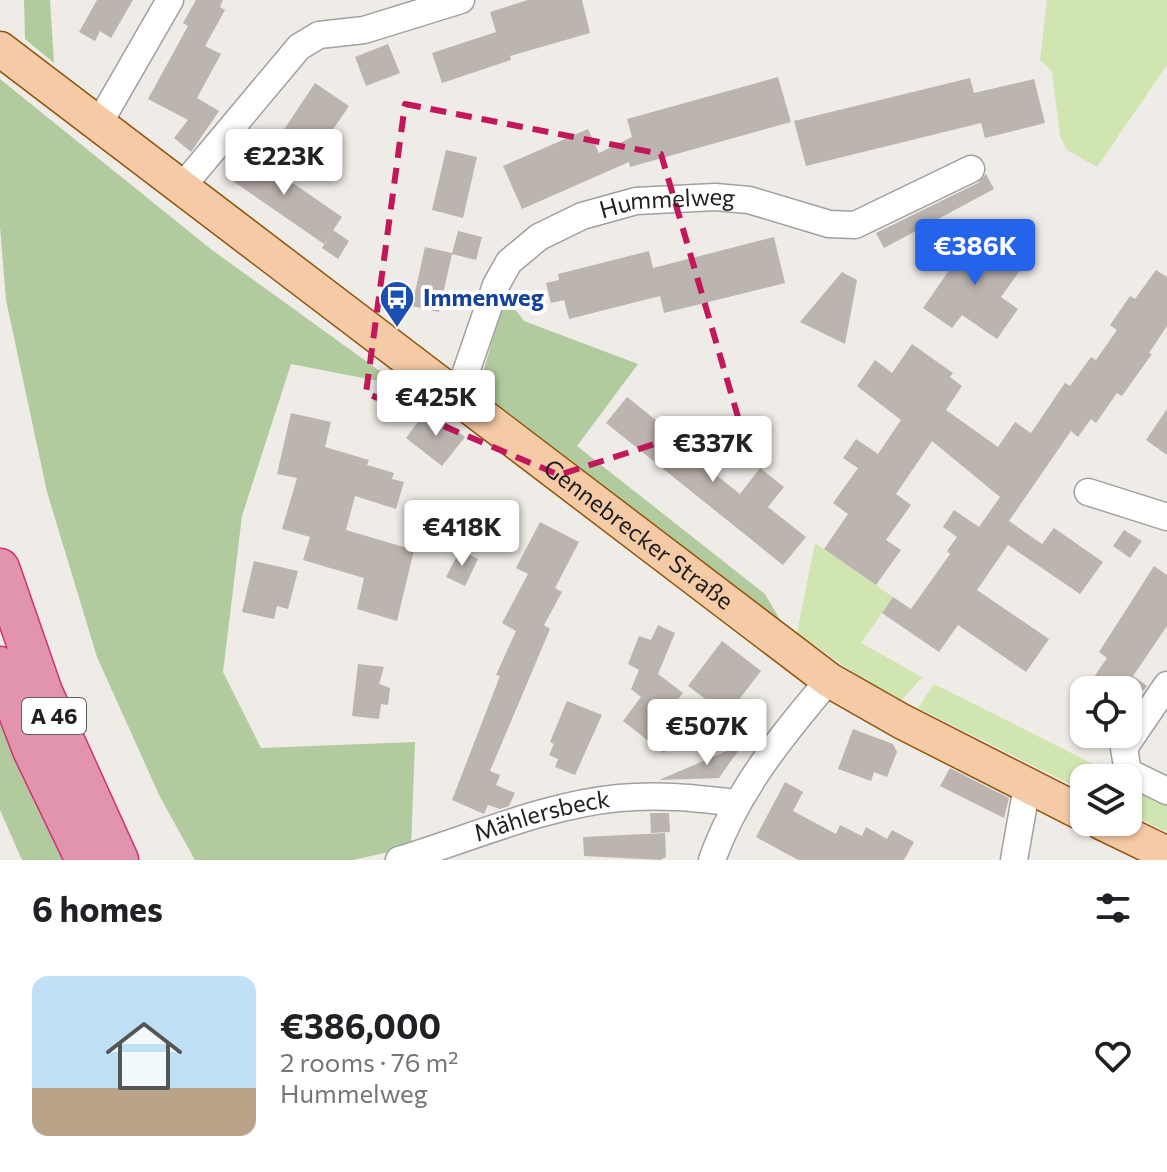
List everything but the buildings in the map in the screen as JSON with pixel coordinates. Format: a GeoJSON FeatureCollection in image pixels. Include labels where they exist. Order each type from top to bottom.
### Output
{"type":"FeatureCollection","features":[{"type":"Feature","properties":{"kind":"highway","name":"A 46"},"geometry":{"type":"LineString","coordinates":[[0,568],[43,692],[119,860]]}},
{"type":"Feature","properties":{"kind":"highway","name":"A 46"},"geometry":{"type":"LineString","coordinates":[[0,666],[32,750],[85,860]]}},
{"type":"Feature","properties":{"kind":"main road","name":"Gennebrecker Straße"},"geometry":{"type":"LineString","coordinates":[[0,49],[829,680],[1070,807]]}},
{"type":"Feature","properties":{"kind":"main road"},"geometry":{"type":"LineString","coordinates":[[1130,836],[1167,854]]}},
{"type":"Feature","properties":{"kind":"street"},"geometry":{"type":"LineString","coordinates":[[98,125],[170,0]]}},
{"type":"Feature","properties":{"kind":"street"},"geometry":{"type":"LineString","coordinates":[[181,188],[299,47],[319,35],[364,30],[461,0]]}},
{"type":"Feature","properties":{"kind":"street","name":"Hummelweg"},"geometry":{"type":"LineString","coordinates":[[457,398],[496,285],[509,262],[539,237],[582,216],[636,201],[715,197],[749,200],[829,224],[855,225],[971,169]]}},
{"type":"Feature","properties":{"kind":"street"},"geometry":{"type":"LineString","coordinates":[[1088,492],[1151,509],[1167,517]]}},
{"type":"Feature","properties":{"kind":"street"},"geometry":{"type":"LineString","coordinates":[[712,860],[736,803],[779,742],[829,680]]}},
{"type":"Feature","properties":{"kind":"street"},"geometry":{"type":"LineString","coordinates":[[1167,685],[1124,748],[1128,772],[1167,791]]}},
{"type":"Feature","properties":{"kind":"street"},"geometry":{"type":"LineString","coordinates":[[1014,860],[1027,786]]}},
{"type":"Feature","properties":{"kind":"street","name":"Mählersbeck"},"geometry":{"type":"LineString","coordinates":[[399,860],[481,833],[617,798],[680,795],[736,803]]}},
{"type":"Feature","properties":{"kind":"highlighted area"},"geometry":{"type":"Polygon","coordinates":[[[405,104],[661,154],[738,417],[559,475],[366,393],[405,104]]]}},
{"type":"Feature","properties":{"kind":"green space"},"geometry":{"type":"Polygon","coordinates":[[[24,0],[50,0],[54,63],[25,39],[24,0]]]}},
{"type":"Feature","properties":{"kind":"green space"},"geometry":{"type":"Polygon","coordinates":[[[1047,0],[1167,0],[1167,65],[1097,167],[1067,150],[1060,136],[1052,71],[1040,60],[1047,0]]]}},
{"type":"Feature","properties":{"kind":"green space"},"geometry":{"type":"Polygon","coordinates":[[[0,79],[212,250],[399,385],[291,364],[242,516],[223,672],[261,748],[415,742],[411,847],[353,860],[195,860],[160,797],[97,657],[47,492],[6,300],[0,227],[0,79]]]}},
{"type":"Feature","properties":{"kind":"green space"},"geometry":{"type":"Polygon","coordinates":[[[505,296],[524,321],[638,364],[577,446],[765,594],[780,620],[478,390],[505,296]]]}},
{"type":"Feature","properties":{"kind":"green space"},"geometry":{"type":"Polygon","coordinates":[[[815,543],[893,597],[861,643],[922,677],[902,700],[860,677],[797,633],[815,543]]]}},
{"type":"Feature","properties":{"kind":"green space"},"geometry":{"type":"Polygon","coordinates":[[[934,684],[1093,764],[1070,764],[1070,784],[918,708],[934,684]]]}},
{"type":"Feature","properties":{"kind":"green space"},"geometry":{"type":"Polygon","coordinates":[[[0,696],[74,860],[22,860],[0,810],[0,696]]]}},
{"type":"Feature","properties":{"kind":"green space"},"geometry":{"type":"Polygon","coordinates":[[[1142,789],[1167,801],[1167,832],[1142,820],[1142,789]]]}},
{"type":"Feature","properties":{"kind":"place","name":"Immenweg"},"geometry":{"type":"Point","coordinates":[397,329]}}]}
